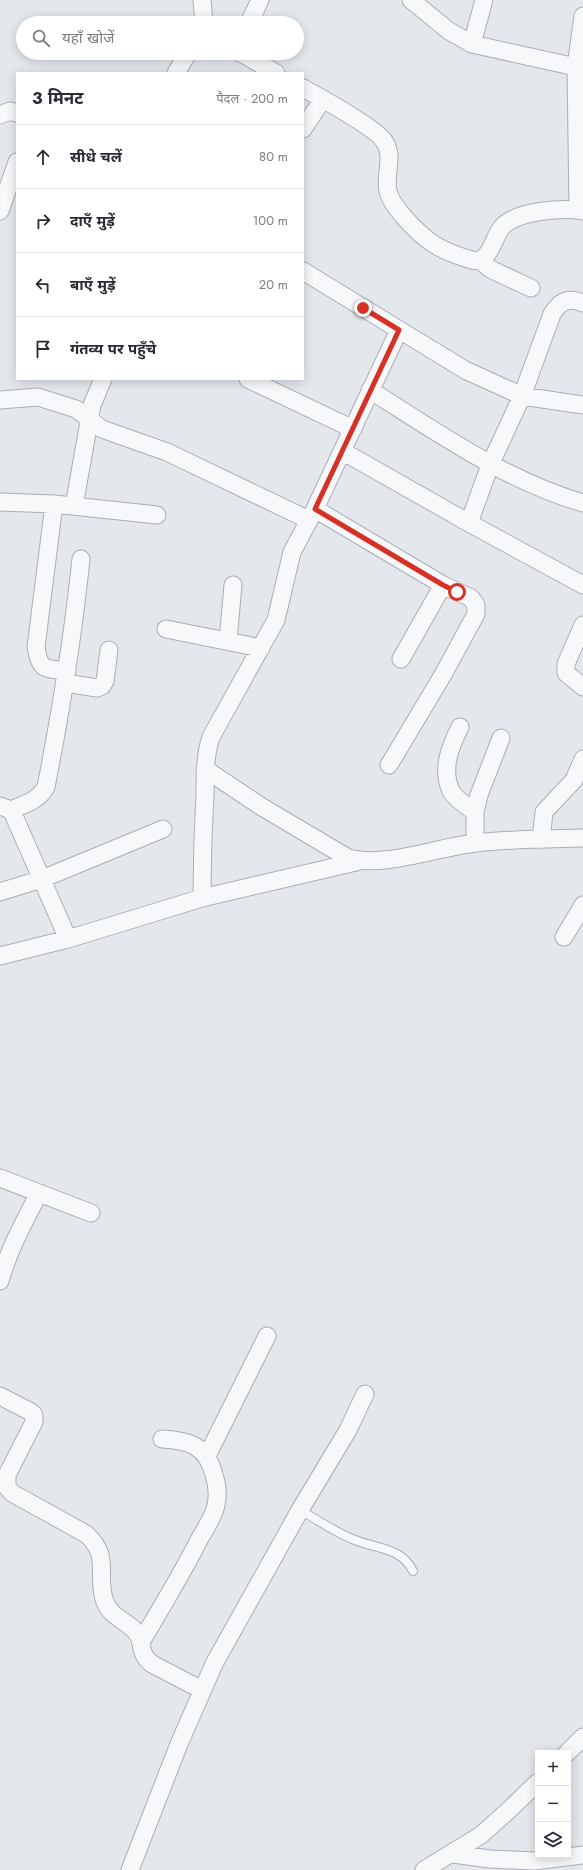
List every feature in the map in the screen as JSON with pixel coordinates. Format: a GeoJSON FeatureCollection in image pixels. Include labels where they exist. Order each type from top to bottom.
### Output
{"type":"FeatureCollection","features":[{"type":"Feature","properties":{"kind":"street"},"geometry":{"type":"LineString","coordinates":[[202,0],[203,16]]}},
{"type":"Feature","properties":{"kind":"street"},"geometry":{"type":"LineString","coordinates":[[252,16],[260,0]]}},
{"type":"Feature","properties":{"kind":"street"},"geometry":{"type":"LineString","coordinates":[[411,0],[449,31],[472,44],[576,67]]}},
{"type":"Feature","properties":{"kind":"street"},"geometry":{"type":"LineString","coordinates":[[472,44],[484,0]]}},
{"type":"Feature","properties":{"kind":"street"},"geometry":{"type":"LineString","coordinates":[[304,89],[380,135],[388,148],[390,160],[387,191],[399,210],[423,235],[431,242],[445,249],[473,260],[480,260],[486,256],[501,228],[509,220],[520,216],[558,210],[580,211],[576,111],[576,67],[583,16]]}},
{"type":"Feature","properties":{"kind":"street"},"geometry":{"type":"LineString","coordinates":[[177,72],[184,60]]}},
{"type":"Feature","properties":{"kind":"street"},"geometry":{"type":"LineString","coordinates":[[253,60],[274,72]]}},
{"type":"Feature","properties":{"kind":"street"},"geometry":{"type":"LineString","coordinates":[[304,128],[323,99]]}},
{"type":"Feature","properties":{"kind":"street"},"geometry":{"type":"LineString","coordinates":[[0,114],[10,111],[16,113]]}},
{"type":"Feature","properties":{"kind":"street"},"geometry":{"type":"LineString","coordinates":[[0,211],[6,179],[16,164]]}},
{"type":"Feature","properties":{"kind":"street"},"geometry":{"type":"LineString","coordinates":[[480,260],[490,270],[531,288]]}},
{"type":"Feature","properties":{"kind":"street"},"geometry":{"type":"LineString","coordinates":[[304,272],[465,370],[522,396],[583,405]]}},
{"type":"Feature","properties":{"kind":"street"},"geometry":{"type":"LineString","coordinates":[[469,523],[490,465],[522,396],[552,314],[563,301],[572,299],[583,303]]}},
{"type":"Feature","properties":{"kind":"street"},"geometry":{"type":"LineString","coordinates":[[202,898],[202,832],[205,769],[207,749],[211,737],[276,620],[292,552],[312,514],[399,330]]}},
{"type":"Feature","properties":{"kind":"street"},"geometry":{"type":"LineString","coordinates":[[74,506],[92,405],[103,380]]}},
{"type":"Feature","properties":{"kind":"street"},"geometry":{"type":"LineString","coordinates":[[251,380],[352,429]]}},
{"type":"Feature","properties":{"kind":"street"},"geometry":{"type":"LineString","coordinates":[[370,390],[490,465],[561,496],[583,503]]}},
{"type":"Feature","properties":{"kind":"street"},"geometry":{"type":"LineString","coordinates":[[0,400],[29,396],[47,399],[79,411],[102,430],[167,452],[312,514],[443,585],[471,598],[476,605],[476,614],[444,673],[389,765]]}},
{"type":"Feature","properties":{"kind":"street"},"geometry":{"type":"LineString","coordinates":[[342,451],[469,523],[583,585]]}},
{"type":"Feature","properties":{"kind":"street"},"geometry":{"type":"LineString","coordinates":[[0,502],[54,504],[157,515]]}},
{"type":"Feature","properties":{"kind":"street"},"geometry":{"type":"LineString","coordinates":[[54,504],[36,647],[38,660],[41,665],[47,668],[66,677],[97,688],[102,686],[104,681],[109,650]]}},
{"type":"Feature","properties":{"kind":"street"},"geometry":{"type":"LineString","coordinates":[[68,939],[42,879],[5,808],[34,800],[41,795],[46,787],[61,713],[81,559]]}},
{"type":"Feature","properties":{"kind":"street"},"geometry":{"type":"LineString","coordinates":[[228,641],[233,585]]}},
{"type":"Feature","properties":{"kind":"street"},"geometry":{"type":"LineString","coordinates":[[401,659],[443,585]]}},
{"type":"Feature","properties":{"kind":"street"},"geometry":{"type":"LineString","coordinates":[[583,625],[566,664],[566,673],[583,686]]}},
{"type":"Feature","properties":{"kind":"street"},"geometry":{"type":"LineString","coordinates":[[166,629],[260,648]]}},
{"type":"Feature","properties":{"kind":"street"},"geometry":{"type":"LineString","coordinates":[[460,727],[450,748],[447,760],[448,779],[452,791],[458,799],[475,812]]}},
{"type":"Feature","properties":{"kind":"street"},"geometry":{"type":"LineString","coordinates":[[475,843],[475,812],[479,795],[501,738]]}},
{"type":"Feature","properties":{"kind":"street"},"geometry":{"type":"LineString","coordinates":[[541,840],[544,812],[574,780],[583,759]]}},
{"type":"Feature","properties":{"kind":"street"},"geometry":{"type":"LineString","coordinates":[[205,769],[262,807],[348,858],[360,861]]}},
{"type":"Feature","properties":{"kind":"street"},"geometry":{"type":"LineString","coordinates":[[0,892],[42,879],[162,829]]}},
{"type":"Feature","properties":{"kind":"street"},"geometry":{"type":"LineString","coordinates":[[0,956],[68,939],[202,898],[360,861],[388,859],[475,843],[583,838]]}},
{"type":"Feature","properties":{"kind":"street"},"geometry":{"type":"LineString","coordinates":[[564,937],[583,905]]}},
{"type":"Feature","properties":{"kind":"street"},"geometry":{"type":"LineString","coordinates":[[0,1178],[91,1213]]}},
{"type":"Feature","properties":{"kind":"street"},"geometry":{"type":"LineString","coordinates":[[0,1281],[6,1258],[39,1193]]}},
{"type":"Feature","properties":{"kind":"street"},"geometry":{"type":"LineString","coordinates":[[207,1456],[267,1336]]}},
{"type":"Feature","properties":{"kind":"street"},"geometry":{"type":"LineString","coordinates":[[130,1870],[178,1744],[214,1664],[300,1510],[348,1430],[365,1394]]}},
{"type":"Feature","properties":{"kind":"street"},"geometry":{"type":"LineString","coordinates":[[0,1396],[34,1415],[34,1422],[7,1475],[7,1487],[12,1493],[86,1534],[95,1542],[100,1551],[102,1592],[106,1604],[113,1614],[135,1631],[141,1642],[145,1659],[202,1690]]}},
{"type":"Feature","properties":{"kind":"street"},"geometry":{"type":"LineString","coordinates":[[141,1642],[189,1559],[216,1506],[216,1481],[213,1468],[207,1456],[199,1447],[187,1442],[162,1439]]}},
{"type":"Feature","properties":{"kind":"street"},"geometry":{"type":"LineString","coordinates":[[570,1750],[583,1737]]}},
{"type":"Feature","properties":{"kind":"street"},"geometry":{"type":"LineString","coordinates":[[424,1870],[453,1854],[481,1835],[535,1785]]}},
{"type":"Feature","properties":{"kind":"street"},"geometry":{"type":"LineString","coordinates":[[453,1854],[489,1864],[534,1861],[583,1854]]}},
{"type":"Feature","properties":{"kind":"lane"},"geometry":{"type":"LineString","coordinates":[[300,1510],[354,1540],[392,1551],[405,1558],[413,1571]]}},
{"type":"Feature","properties":{"kind":"route"},"geometry":{"type":"LineString","coordinates":[[363,308],[399,330],[315,509],[457,592]]}}]}
